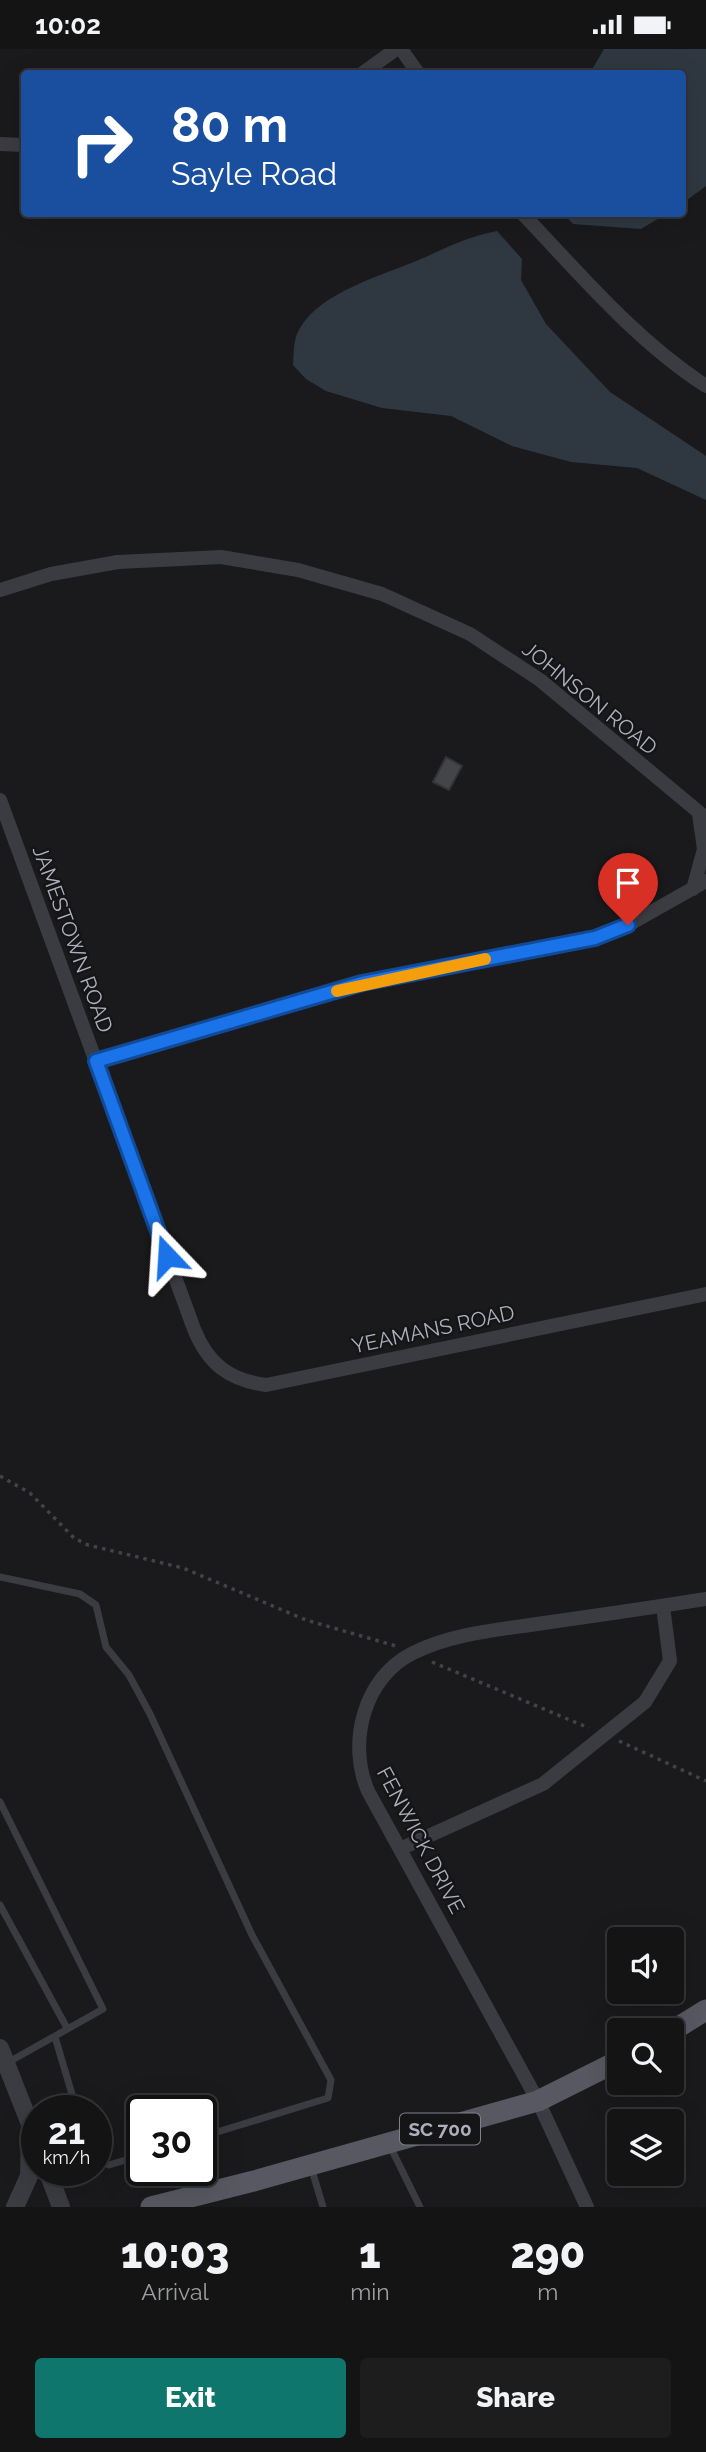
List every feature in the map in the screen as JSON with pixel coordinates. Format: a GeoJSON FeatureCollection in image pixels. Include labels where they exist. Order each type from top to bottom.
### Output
{"type":"FeatureCollection","features":[{"type":"Feature","properties":{"kind":"main road"},"geometry":{"type":"LineString","coordinates":[[684,2024],[706,2010]]}},
{"type":"Feature","properties":{"kind":"main road","name":"SC 700"},"geometry":{"type":"LineString","coordinates":[[151,2207],[254,2181],[538,2101],[607,2066]]}},
{"type":"Feature","properties":{"kind":"main road","name":"SC 700"},"geometry":{"type":"LineString","coordinates":[[212,2207],[254,2181]]}},
{"type":"Feature","properties":{"kind":"street"},"geometry":{"type":"LineString","coordinates":[[368,70],[399,49],[416,70]]}},
{"type":"Feature","properties":{"kind":"street"},"geometry":{"type":"LineString","coordinates":[[0,144],[21,145]]}},
{"type":"Feature","properties":{"kind":"street"},"geometry":{"type":"LineString","coordinates":[[526,217],[620,316],[673,364],[706,386]]}},
{"type":"Feature","properties":{"kind":"street","name":"JOHNSON ROAD"},"geometry":{"type":"LineString","coordinates":[[0,590],[51,575],[118,562],[221,557],[298,570],[382,594],[470,634],[540,680],[703,816],[705,849],[699,885]]}},
{"type":"Feature","properties":{"kind":"street","name":"JAMESTOWN ROAD"},"geometry":{"type":"LineString","coordinates":[[0,800],[194,1329]]}},
{"type":"Feature","properties":{"kind":"street"},"geometry":{"type":"LineString","coordinates":[[96,1061],[362,983],[595,938],[628,925],[699,885]]}},
{"type":"Feature","properties":{"kind":"street","name":"YEAMANS ROAD"},"geometry":{"type":"LineString","coordinates":[[194,1329],[202,1350],[216,1367],[244,1382],[266,1385],[706,1294]]}},
{"type":"Feature","properties":{"kind":"street","name":"FENWICK DRIVE"},"geometry":{"type":"LineString","coordinates":[[587,2207],[538,2101],[359,1771],[359,1742],[364,1713],[374,1685],[411,1653],[466,1635],[706,1599]]}},
{"type":"Feature","properties":{"kind":"street"},"geometry":{"type":"LineString","coordinates":[[401,1848],[543,1784],[645,1702],[670,1661],[663,1606]]}},
{"type":"Feature","properties":{"kind":"street"},"geometry":{"type":"LineString","coordinates":[[3,2055],[21,2100]]}},
{"type":"Feature","properties":{"kind":"street"},"geometry":{"type":"LineString","coordinates":[[15,2207],[24,2186]]}},
{"type":"Feature","properties":{"kind":"street"},"geometry":{"type":"LineString","coordinates":[[53,2186],[61,2207]]}},
{"type":"Feature","properties":{"kind":"lane"},"geometry":{"type":"LineString","coordinates":[[0,1577],[80,1594],[96,1605],[106,1647],[129,1675],[150,1714],[253,1934],[331,2080],[328,2098],[217,2132]]}},
{"type":"Feature","properties":{"kind":"lane"},"geometry":{"type":"LineString","coordinates":[[0,1802],[103,2009],[55,2037],[3,2055]]}},
{"type":"Feature","properties":{"kind":"lane"},"geometry":{"type":"LineString","coordinates":[[0,1905],[67,2028]]}},
{"type":"Feature","properties":{"kind":"lane"},"geometry":{"type":"LineString","coordinates":[[55,2037],[72,2095]]}},
{"type":"Feature","properties":{"kind":"lane"},"geometry":{"type":"LineString","coordinates":[[389,2143],[420,2207]]}},
{"type":"Feature","properties":{"kind":"lane"},"geometry":{"type":"LineString","coordinates":[[310,2165],[323,2207]]}},
{"type":"Feature","properties":{"kind":"path"},"geometry":{"type":"LineString","coordinates":[[0,1476],[30,1493],[74,1538],[88,1545],[183,1568],[306,1620],[386,1642],[605,1734],[706,1781]]}},
{"type":"Feature","properties":{"kind":"shaded area"},"geometry":{"type":"Polygon","coordinates":[[[604,49],[706,49],[706,186],[686,201],[686,70],[592,70],[604,49]]]}},
{"type":"Feature","properties":{"kind":"shaded area"},"geometry":{"type":"Polygon","coordinates":[[[567,217],[661,217],[641,229],[573,224],[567,217]]]}},
{"type":"Feature","properties":{"kind":"shaded area"},"geometry":{"type":"Polygon","coordinates":[[[497,231],[522,259],[521,280],[546,324],[610,392],[706,456],[706,500],[637,468],[571,462],[512,446],[451,416],[382,408],[326,391],[306,379],[293,365],[298,332],[310,315],[338,294],[467,239],[497,231]]]}},
{"type":"Feature","properties":{"kind":"building"},"geometry":{"type":"Polygon","coordinates":[[[446,757],[462,766],[449,790],[433,782],[446,757]]]}},
{"type":"Feature","properties":{"kind":"slow traffic"},"geometry":{"type":"LineString","coordinates":[[337,991],[362,983],[485,959]]}},
{"type":"Feature","properties":{"kind":"route"},"geometry":{"type":"LineString","coordinates":[[167,1256],[96,1061],[362,983],[595,938],[628,925]]}}]}
